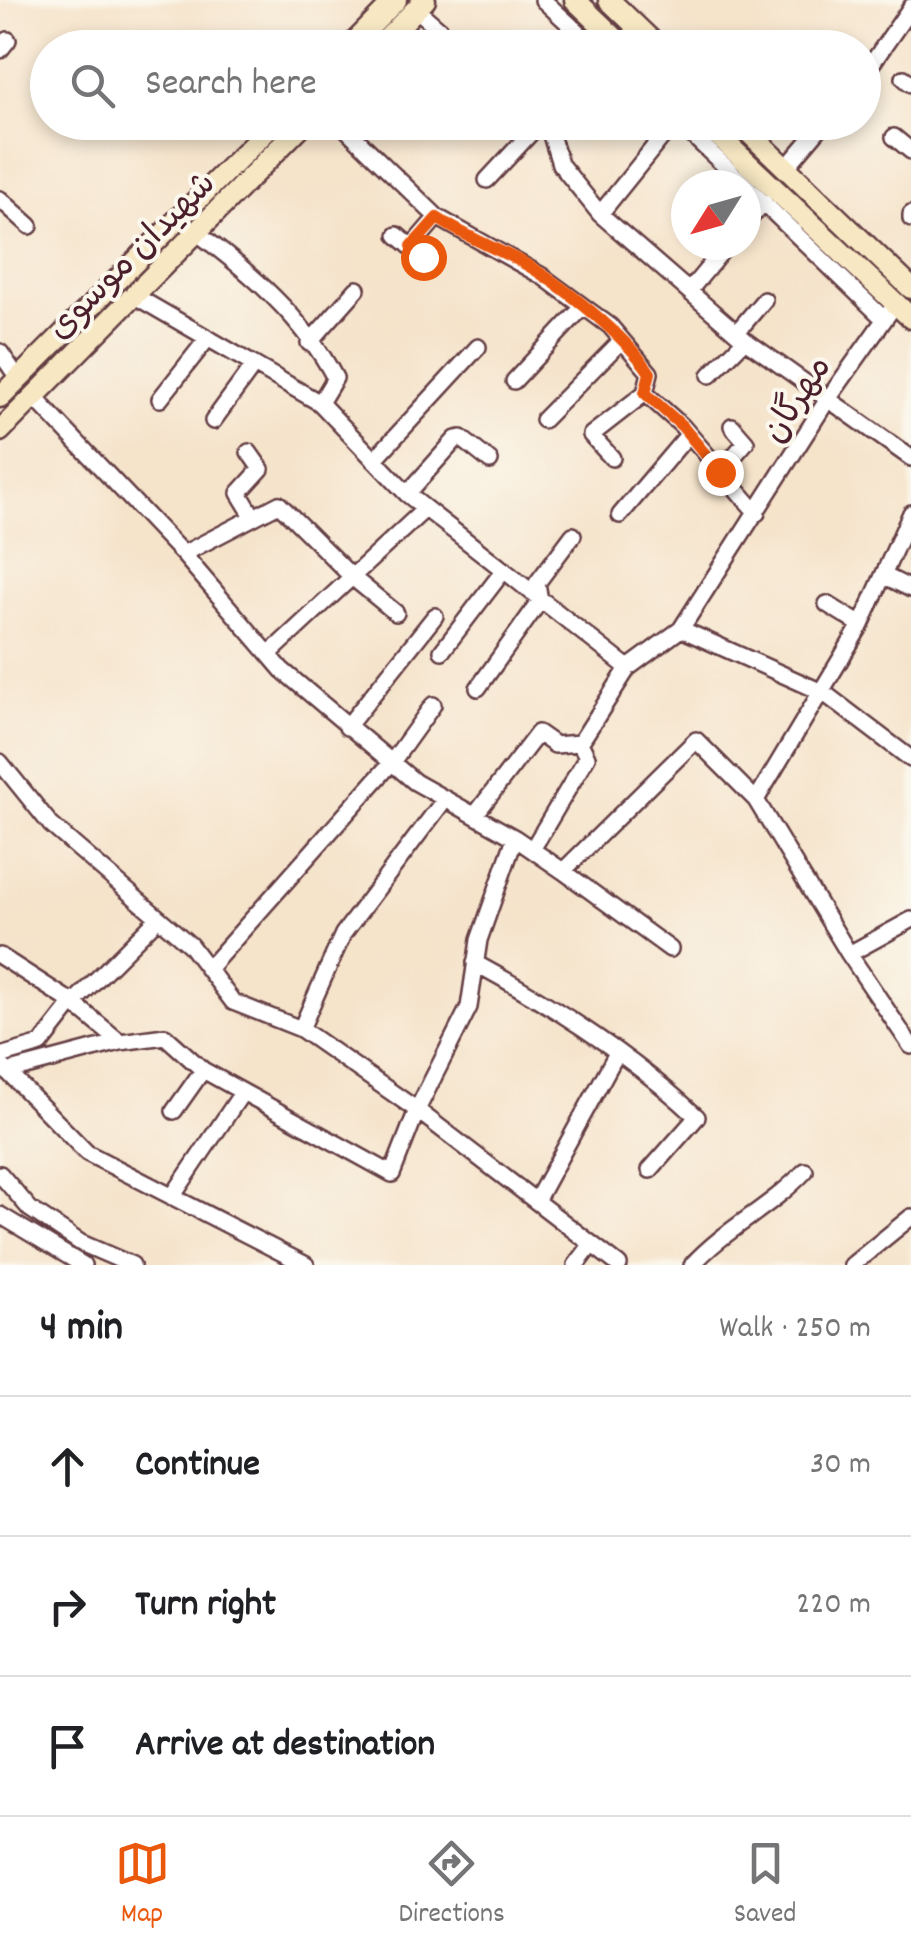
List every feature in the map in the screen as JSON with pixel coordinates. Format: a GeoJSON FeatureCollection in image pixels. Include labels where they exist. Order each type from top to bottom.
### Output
{"type":"FeatureCollection","features":[{"type":"Feature","properties":{"kind":"street"},"geometry":{"type":"LineString","coordinates":[[367,30],[396,0]]}},
{"type":"Feature","properties":{"kind":"street"},"geometry":{"type":"LineString","coordinates":[[543,0],[576,30]]}},
{"type":"Feature","properties":{"kind":"street"},"geometry":{"type":"LineString","coordinates":[[575,0],[606,30]]}},
{"type":"Feature","properties":{"kind":"street"},"geometry":{"type":"LineString","coordinates":[[610,0],[641,30]]}},
{"type":"Feature","properties":{"kind":"street"},"geometry":{"type":"LineString","coordinates":[[396,30],[421,5],[445,30]]}},
{"type":"Feature","properties":{"kind":"street"},"geometry":{"type":"LineString","coordinates":[[881,50],[911,6]]}},
{"type":"Feature","properties":{"kind":"street"},"geometry":{"type":"LineString","coordinates":[[894,137],[911,151]]}},
{"type":"Feature","properties":{"kind":"street","name":"شهیدان موسوی"},"geometry":{"type":"LineString","coordinates":[[0,397],[257,140]]}},
{"type":"Feature","properties":{"kind":"street","name":"شهیدان موسوی"},"geometry":{"type":"LineString","coordinates":[[0,431],[287,140]]}},
{"type":"Feature","properties":{"kind":"street"},"geometry":{"type":"LineString","coordinates":[[357,140],[437,218],[524,263],[622,340],[650,373],[645,393],[591,435],[612,458]]}},
{"type":"Feature","properties":{"kind":"street"},"geometry":{"type":"LineString","coordinates":[[487,180],[526,140]]}},
{"type":"Feature","properties":{"kind":"street"},"geometry":{"type":"LineString","coordinates":[[551,140],[560,164],[600,214],[741,336],[826,402],[911,458]]}},
{"type":"Feature","properties":{"kind":"street"},"geometry":{"type":"LineString","coordinates":[[600,214],[661,140]]}},
{"type":"Feature","properties":{"kind":"street"},"geometry":{"type":"LineString","coordinates":[[696,140],[729,170]]}},
{"type":"Feature","properties":{"kind":"street"},"geometry":{"type":"LineString","coordinates":[[723,140],[900,307]]}},
{"type":"Feature","properties":{"kind":"street"},"geometry":{"type":"LineString","coordinates":[[757,140],[842,221],[900,307]]}},
{"type":"Feature","properties":{"kind":"street"},"geometry":{"type":"LineString","coordinates":[[786,168],[810,140]]}},
{"type":"Feature","properties":{"kind":"street"},"geometry":{"type":"LineString","coordinates":[[803,215],[816,211],[817,198]]}},
{"type":"Feature","properties":{"kind":"street"},"geometry":{"type":"LineString","coordinates":[[0,199],[30,226]]}},
{"type":"Feature","properties":{"kind":"street"},"geometry":{"type":"LineString","coordinates":[[761,199],[900,307]]}},
{"type":"Feature","properties":{"kind":"street"},"geometry":{"type":"LineString","coordinates":[[761,206],[764,202]]}},
{"type":"Feature","properties":{"kind":"street"},"geometry":{"type":"LineString","coordinates":[[397,235],[418,252],[437,218]]}},
{"type":"Feature","properties":{"kind":"street"},"geometry":{"type":"LineString","coordinates":[[827,238],[831,226],[842,221]]}},
{"type":"Feature","properties":{"kind":"street"},"geometry":{"type":"LineString","coordinates":[[196,232],[257,277],[309,342],[335,378],[320,403]]}},
{"type":"Feature","properties":{"kind":"street"},"geometry":{"type":"LineString","coordinates":[[689,291],[715,260]]}},
{"type":"Feature","properties":{"kind":"street"},"geometry":{"type":"LineString","coordinates":[[309,342],[357,290]]}},
{"type":"Feature","properties":{"kind":"street"},"geometry":{"type":"LineString","coordinates":[[135,296],[320,403],[406,494],[628,668]]}},
{"type":"Feature","properties":{"kind":"street"},"geometry":{"type":"LineString","coordinates":[[710,374],[764,300]]}},
{"type":"Feature","properties":{"kind":"street","name":"مهرگان"},"geometry":{"type":"LineString","coordinates":[[682,628],[826,402],[900,307]]}},
{"type":"Feature","properties":{"kind":"street"},"geometry":{"type":"LineString","coordinates":[[514,381],[582,308]]}},
{"type":"Feature","properties":{"kind":"street"},"geometry":{"type":"LineString","coordinates":[[160,399],[208,338]]}},
{"type":"Feature","properties":{"kind":"street"},"geometry":{"type":"LineString","coordinates":[[543,420],[622,340]]}},
{"type":"Feature","properties":{"kind":"street"},"geometry":{"type":"LineString","coordinates":[[374,460],[478,348]]}},
{"type":"Feature","properties":{"kind":"street"},"geometry":{"type":"LineString","coordinates":[[0,352],[18,378]]}},
{"type":"Feature","properties":{"kind":"street"},"geometry":{"type":"LineString","coordinates":[[212,421],[254,365]]}},
{"type":"Feature","properties":{"kind":"street"},"geometry":{"type":"LineString","coordinates":[[645,393],[757,513]]}},
{"type":"Feature","properties":{"kind":"street"},"geometry":{"type":"LineString","coordinates":[[34,397],[183,554],[269,654],[347,727],[446,799],[533,848],[670,949]]}},
{"type":"Feature","properties":{"kind":"street"},"geometry":{"type":"LineString","coordinates":[[720,472],[746,442],[732,426]]}},
{"type":"Feature","properties":{"kind":"street"},"geometry":{"type":"LineString","coordinates":[[620,516],[687,436]]}},
{"type":"Feature","properties":{"kind":"street"},"geometry":{"type":"LineString","coordinates":[[406,494],[461,438],[490,461]]}},
{"type":"Feature","properties":{"kind":"street"},"geometry":{"type":"LineString","coordinates":[[248,452],[260,468],[239,493],[253,516]]}},
{"type":"Feature","properties":{"kind":"street"},"geometry":{"type":"LineString","coordinates":[[183,554],[279,504],[352,577],[396,613]]}},
{"type":"Feature","properties":{"kind":"street"},"geometry":{"type":"LineString","coordinates":[[269,654],[426,509]]}},
{"type":"Feature","properties":{"kind":"street"},"geometry":{"type":"LineString","coordinates":[[756,800],[824,693],[861,625],[911,513]]}},
{"type":"Feature","properties":{"kind":"street"},"geometry":{"type":"LineString","coordinates":[[478,688],[540,601],[537,583],[573,535]]}},
{"type":"Feature","properties":{"kind":"street"},"geometry":{"type":"LineString","coordinates":[[442,652],[504,570]]}},
{"type":"Feature","properties":{"kind":"street"},"geometry":{"type":"LineString","coordinates":[[884,576],[911,589]]}},
{"type":"Feature","properties":{"kind":"street"},"geometry":{"type":"LineString","coordinates":[[827,604],[861,625]]}},
{"type":"Feature","properties":{"kind":"street"},"geometry":{"type":"LineString","coordinates":[[347,727],[435,616]]}},
{"type":"Feature","properties":{"kind":"street"},"geometry":{"type":"LineString","coordinates":[[580,743],[628,668],[682,628],[824,693],[911,759]]}},
{"type":"Feature","properties":{"kind":"street"},"geometry":{"type":"LineString","coordinates":[[208,968],[392,762],[433,705]]}},
{"type":"Feature","properties":{"kind":"street"},"geometry":{"type":"LineString","coordinates":[[476,815],[538,734],[555,745],[580,743]]}},
{"type":"Feature","properties":{"kind":"street"},"geometry":{"type":"LineString","coordinates":[[563,871],[696,740],[756,800],[848,954],[911,1046]]}},
{"type":"Feature","properties":{"kind":"street"},"geometry":{"type":"LineString","coordinates":[[533,848],[587,756],[580,743]]}},
{"type":"Feature","properties":{"kind":"street"},"geometry":{"type":"LineString","coordinates":[[0,762],[50,825],[190,945],[233,1002],[301,1029],[418,1110],[619,1265]]}},
{"type":"Feature","properties":{"kind":"street"},"geometry":{"type":"LineString","coordinates":[[301,1029],[342,934],[446,799]]}},
{"type":"Feature","properties":{"kind":"street"},"geometry":{"type":"LineString","coordinates":[[2,1064],[165,1036],[203,1070],[392,1174],[418,1110],[470,1007],[478,940],[515,838]]}},
{"type":"Feature","properties":{"kind":"street"},"geometry":{"type":"LineString","coordinates":[[2,1064],[40,1044],[73,1003],[158,918]]}},
{"type":"Feature","properties":{"kind":"street"},"geometry":{"type":"LineString","coordinates":[[848,954],[911,920]]}},
{"type":"Feature","properties":{"kind":"street"},"geometry":{"type":"LineString","coordinates":[[0,956],[73,1003],[120,1042]]}},
{"type":"Feature","properties":{"kind":"street"},"geometry":{"type":"LineString","coordinates":[[476,963],[585,1028],[666,1088],[698,1118],[650,1170]]}},
{"type":"Feature","properties":{"kind":"street"},"geometry":{"type":"LineString","coordinates":[[536,1201],[617,1053]]}},
{"type":"Feature","properties":{"kind":"street"},"geometry":{"type":"LineString","coordinates":[[2,1064],[87,1153],[306,1265]]}},
{"type":"Feature","properties":{"kind":"street"},"geometry":{"type":"LineString","coordinates":[[174,1111],[203,1070]]}},
{"type":"Feature","properties":{"kind":"street"},"geometry":{"type":"LineString","coordinates":[[172,1198],[242,1093]]}},
{"type":"Feature","properties":{"kind":"street"},"geometry":{"type":"LineString","coordinates":[[692,1265],[740,1224],[776,1201],[804,1170]]}},
{"type":"Feature","properties":{"kind":"street"},"geometry":{"type":"LineString","coordinates":[[0,1174],[30,1209],[81,1242],[132,1265]]}},
{"type":"Feature","properties":{"kind":"street"},"geometry":{"type":"LineString","coordinates":[[0,1215],[83,1265]]}},
{"type":"Feature","properties":{"kind":"street"},"geometry":{"type":"LineString","coordinates":[[852,1265],[911,1217]]}},
{"type":"Feature","properties":{"kind":"street"},"geometry":{"type":"LineString","coordinates":[[576,1265],[592,1244]]}},
{"type":"Feature","properties":{"kind":"route"},"geometry":{"type":"LineString","coordinates":[[423,257],[412,246],[437,218],[542,276],[610,326],[634,352],[650,373],[645,393],[682,426],[720,472]]}}]}
